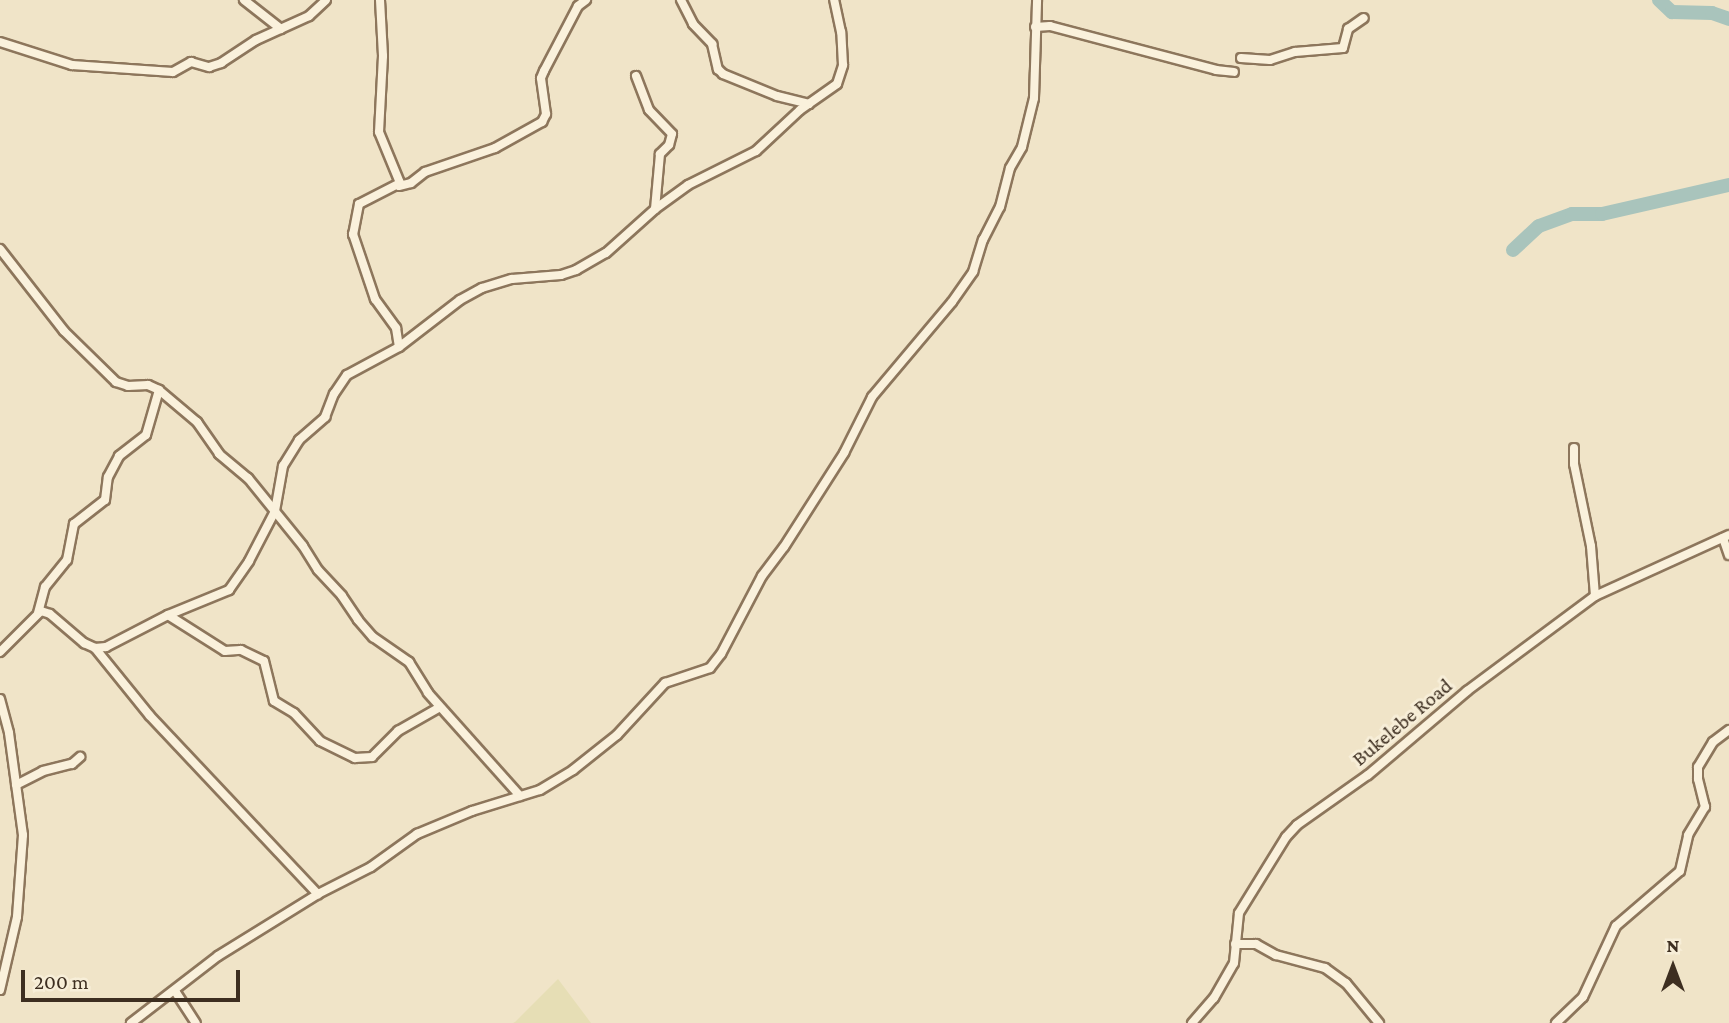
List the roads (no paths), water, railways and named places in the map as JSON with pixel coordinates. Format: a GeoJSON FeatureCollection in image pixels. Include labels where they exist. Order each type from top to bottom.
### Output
{"type":"FeatureCollection","features":[{"type":"Feature","properties":{"kind":"street"},"geometry":{"type":"LineString","coordinates":[[244,0],[281,29]]}},
{"type":"Feature","properties":{"kind":"street"},"geometry":{"type":"LineString","coordinates":[[0,42],[72,65],[173,72],[191,62],[214,66],[309,16],[326,0]]}},
{"type":"Feature","properties":{"kind":"street"},"geometry":{"type":"LineString","coordinates":[[380,0],[383,56],[379,132],[380,141],[398,174],[399,186]]}},
{"type":"Feature","properties":{"kind":"street"},"geometry":{"type":"LineString","coordinates":[[399,346],[396,328],[375,299],[366,267],[357,248],[353,224],[359,204],[411,183],[425,172],[495,148],[542,121],[546,114],[541,78],[575,12],[586,0]]}},
{"type":"Feature","properties":{"kind":"street"},"geometry":{"type":"LineString","coordinates":[[681,0],[693,24],[709,39],[718,69],[723,74],[777,96],[809,104]]}},
{"type":"Feature","properties":{"kind":"street"},"geometry":{"type":"LineString","coordinates":[[95,648],[119,642],[168,615],[218,597],[234,584],[275,511],[283,466],[299,440],[325,417],[340,382],[354,370],[399,346],[460,300],[482,288],[512,279],[561,275],[606,253],[655,209],[707,173],[756,151],[809,104],[838,84],[842,72],[841,32],[834,0]]}},
{"type":"Feature","properties":{"kind":"street"},"geometry":{"type":"LineString","coordinates":[[131,1023],[218,956],[318,894],[371,867],[432,826],[540,790],[581,765],[617,735],[665,683],[710,668],[721,654],[761,576],[785,547],[844,453],[872,397],[952,302],[973,272],[1027,127],[1035,88],[1037,0]]}},
{"type":"Feature","properties":{"kind":"street"},"geometry":{"type":"LineString","coordinates":[[1241,58],[1270,60],[1295,52],[1343,48],[1348,29],[1364,18]]}},
{"type":"Feature","properties":{"kind":"street"},"geometry":{"type":"LineString","coordinates":[[1035,27],[1063,29],[1216,70],[1234,72]]}},
{"type":"Feature","properties":{"kind":"street"},"geometry":{"type":"LineString","coordinates":[[636,76],[649,110],[672,134],[669,145],[660,154],[655,209]]}},
{"type":"Feature","properties":{"kind":"street"},"geometry":{"type":"LineString","coordinates":[[0,249],[64,331],[117,382],[128,386],[148,385],[159,390],[197,422],[219,454],[237,466],[275,511],[358,620],[373,637],[409,662],[440,707],[520,796]]}},
{"type":"Feature","properties":{"kind":"street"},"geometry":{"type":"LineString","coordinates":[[0,652],[38,612],[45,587],[67,560],[74,524],[105,499],[108,477],[119,456],[146,435],[159,390]]}},
{"type":"Feature","properties":{"kind":"street"},"geometry":{"type":"LineString","coordinates":[[1574,448],[1574,464],[1591,546],[1595,596]]}},
{"type":"Feature","properties":{"kind":"street"},"geometry":{"type":"LineString","coordinates":[[1726,536],[1729,555]]}},
{"type":"Feature","properties":{"kind":"street","name":"Bukelebe Road"},"geometry":{"type":"LineString","coordinates":[[1192,1023],[1214,998],[1234,963],[1240,913],[1286,837],[1297,825],[1368,775],[1467,691],[1595,596],[1726,536]]}},
{"type":"Feature","properties":{"kind":"street"},"geometry":{"type":"LineString","coordinates":[[38,612],[47,612],[72,635],[95,648],[150,716],[318,894]]}},
{"type":"Feature","properties":{"kind":"street"},"geometry":{"type":"LineString","coordinates":[[168,615],[225,651],[241,650],[264,661],[274,701],[294,713],[320,741],[355,758],[372,757],[398,732],[440,707]]}},
{"type":"Feature","properties":{"kind":"street"},"geometry":{"type":"LineString","coordinates":[[0,699],[9,733],[23,844],[17,917],[0,990]]}},
{"type":"Feature","properties":{"kind":"street"},"geometry":{"type":"LineString","coordinates":[[1556,1023],[1583,997],[1616,926],[1680,872],[1688,835],[1705,807],[1698,779],[1698,766],[1713,742],[1729,730]]}},
{"type":"Feature","properties":{"kind":"street"},"geometry":{"type":"LineString","coordinates":[[16,785],[43,772],[72,764],[80,757]]}},
{"type":"Feature","properties":{"kind":"street"},"geometry":{"type":"LineString","coordinates":[[1235,944],[1256,944],[1276,956],[1325,968],[1346,982],[1379,1023]]}},
{"type":"Feature","properties":{"kind":"street"},"geometry":{"type":"LineString","coordinates":[[175,991],[186,1002],[197,1023]]}},
{"type":"Feature","properties":{"kind":"waterway"},"geometry":{"type":"LineString","coordinates":[[1659,0],[1672,12],[1712,13],[1729,19]]}},
{"type":"Feature","properties":{"kind":"waterway"},"geometry":{"type":"LineString","coordinates":[[1513,250],[1539,226],[1572,214],[1602,214],[1729,185]]}}]}
